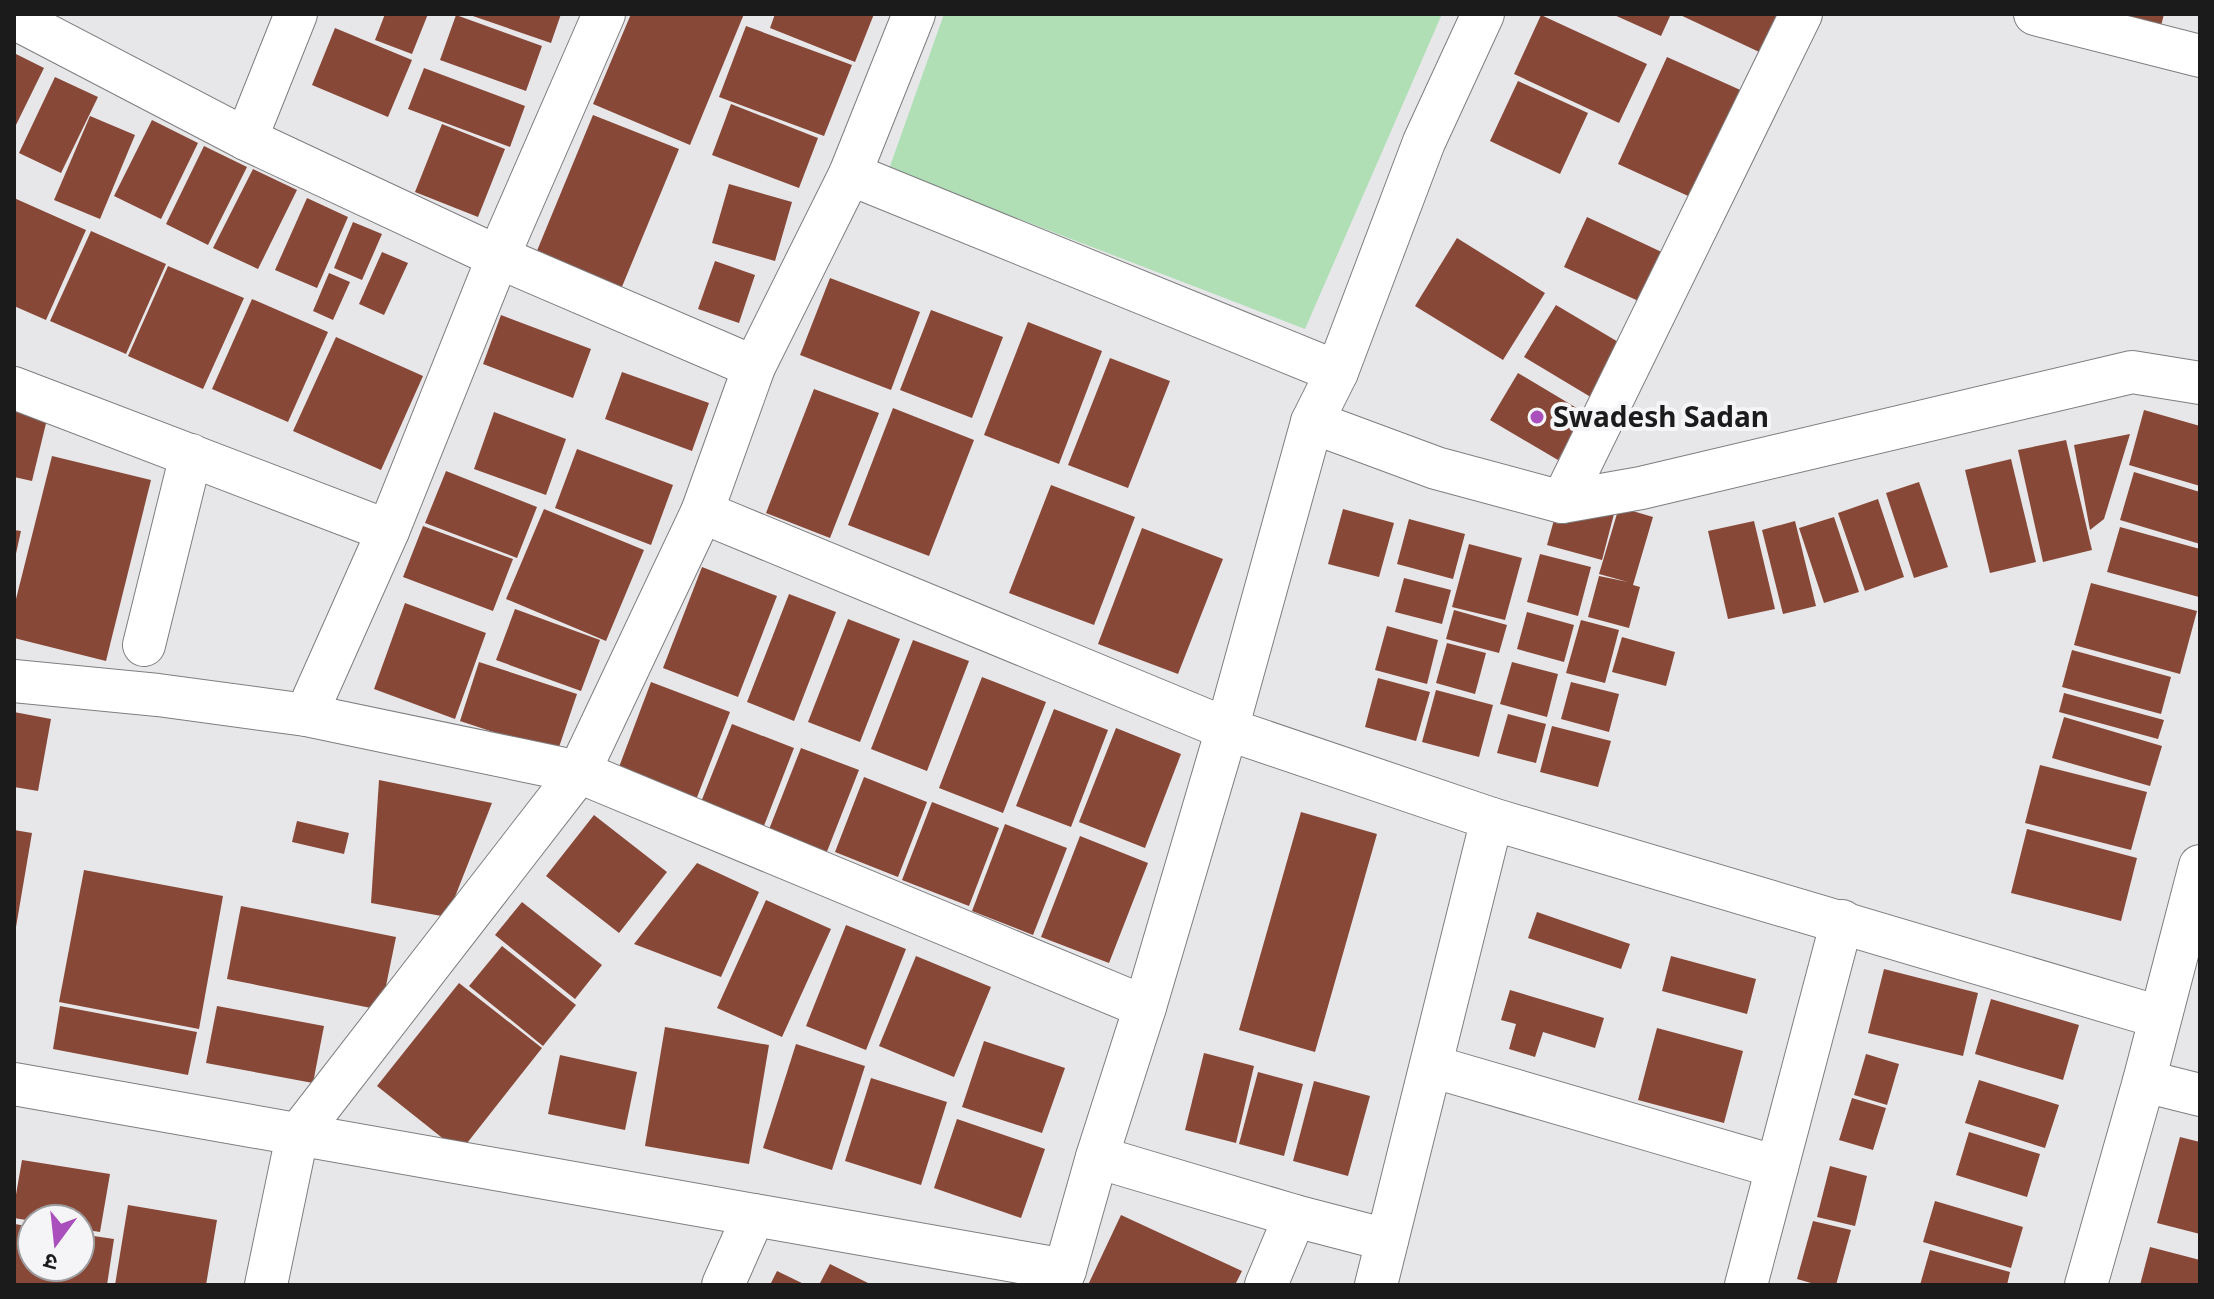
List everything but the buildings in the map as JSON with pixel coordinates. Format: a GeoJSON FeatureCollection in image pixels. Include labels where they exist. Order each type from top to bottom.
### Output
{"type":"FeatureCollection","features":[{"type":"Feature","properties":{"kind":"street"},"geometry":{"type":"LineString","coordinates":[[246,139],[296,14]]}},
{"type":"Feature","properties":{"kind":"street"},"geometry":{"type":"LineString","coordinates":[[306,715],[388,531],[498,257],[604,14]]}},
{"type":"Feature","properties":{"kind":"street"},"geometry":{"type":"LineString","coordinates":[[266,1285],[297,1136],[579,772],[702,512],[754,367],[850,174],[914,14]]}},
{"type":"Feature","properties":{"kind":"street"},"geometry":{"type":"LineString","coordinates":[[15,1094],[297,1136],[754,1215],[1062,1278],[1227,729],[1312,422],[1337,372],[1424,142],[1483,14]]}},
{"type":"Feature","properties":{"kind":"street"},"geometry":{"type":"LineString","coordinates":[[1562,502],[1801,14]]}},
{"type":"Feature","properties":{"kind":"street"},"geometry":{"type":"LineString","coordinates":[[2035,14],[2200,56]]}},
{"type":"Feature","properties":{"kind":"street"},"geometry":{"type":"LineString","coordinates":[[14,18],[246,139],[498,257],[754,367]]}},
{"type":"Feature","properties":{"kind":"street"},"geometry":{"type":"LineString","coordinates":[[850,174],[1337,372]]}},
{"type":"Feature","properties":{"kind":"street"},"geometry":{"type":"LineString","coordinates":[[1312,422],[1436,468],[1562,502],[1641,488],[2132,372],[2200,383]]}},
{"type":"Feature","properties":{"kind":"street"},"geometry":{"type":"LineString","coordinates":[[14,388],[388,531]]}},
{"type":"Feature","properties":{"kind":"street"},"geometry":{"type":"LineString","coordinates":[[144,645],[191,455]]}},
{"type":"Feature","properties":{"kind":"street"},"geometry":{"type":"LineString","coordinates":[[702,512],[1227,729],[1492,819],[2159,1017]]}},
{"type":"Feature","properties":{"kind":"street"},"geometry":{"type":"LineString","coordinates":[[14,681],[158,695],[306,715],[579,772],[1145,1007]]}},
{"type":"Feature","properties":{"kind":"street"},"geometry":{"type":"LineString","coordinates":[[1376,1285],[1492,819]]}},
{"type":"Feature","properties":{"kind":"street"},"geometry":{"type":"LineString","coordinates":[[2086,1285],[2144,1081],[2200,866]]}},
{"type":"Feature","properties":{"kind":"street"},"geometry":{"type":"LineString","coordinates":[[1746,1285],[1842,921]]}},
{"type":"Feature","properties":{"kind":"street"},"geometry":{"type":"LineString","coordinates":[[1431,1066],[1777,1167]]}},
{"type":"Feature","properties":{"kind":"street"},"geometry":{"type":"LineString","coordinates":[[2144,1081],[2200,1095]]}},
{"type":"Feature","properties":{"kind":"street"},"geometry":{"type":"LineString","coordinates":[[1097,1157],[1387,1240]]}},
{"type":"Feature","properties":{"kind":"street"},"geometry":{"type":"LineString","coordinates":[[723,1285],[754,1215]]}},
{"type":"Feature","properties":{"kind":"street"},"geometry":{"type":"LineString","coordinates":[[1266,1285],[1295,1216]]}},
{"type":"Feature","properties":{"kind":"green space"},"geometry":{"type":"Polygon","coordinates":[[[944,14],[1442,14],[1305,329],[889,169],[944,14]]]}},
{"type":"Feature","properties":{"kind":"place","name":"Swadesh Sadan"},"geometry":{"type":"Point","coordinates":[1537,417]}}]}
